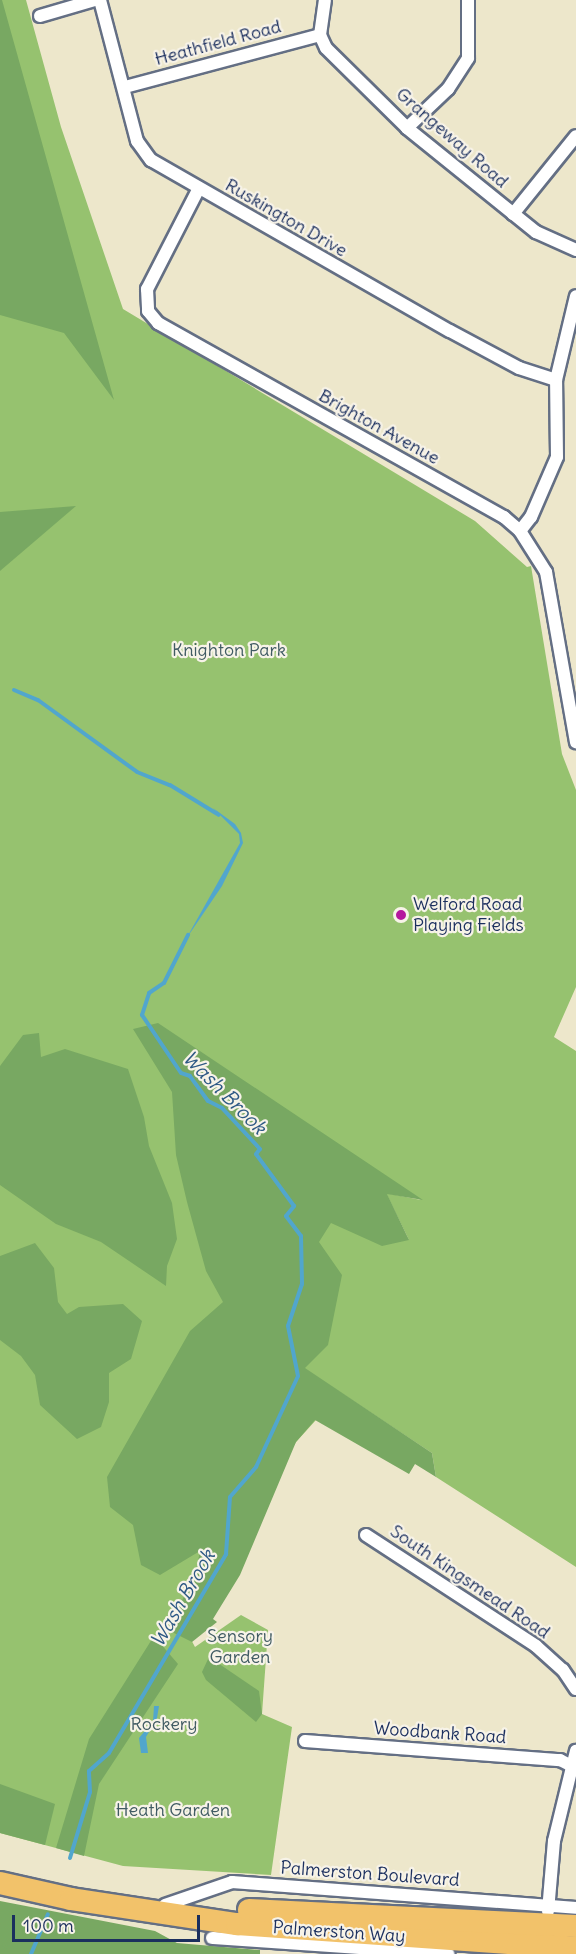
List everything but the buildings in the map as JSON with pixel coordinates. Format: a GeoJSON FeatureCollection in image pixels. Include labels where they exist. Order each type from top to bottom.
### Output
{"type":"FeatureCollection","features":[{"type":"Feature","properties":{"kind":"highway","name":"Palmerston Way"},"geometry":{"type":"LineString","coordinates":[[0,1882],[57,1896],[237,1924],[576,1948]]}},
{"type":"Feature","properties":{"kind":"highway","name":"Palmerston Way"},"geometry":{"type":"LineString","coordinates":[[104,1903],[548,1915],[576,1926]]}},
{"type":"Feature","properties":{"kind":"highway"},"geometry":{"type":"LineString","coordinates":[[548,1915],[553,1936],[576,1942]]}},
{"type":"Feature","properties":{"kind":"street"},"geometry":{"type":"LineString","coordinates":[[40,16],[98,0]]}},
{"type":"Feature","properties":{"kind":"street","name":"Ruskington Drive"},"geometry":{"type":"LineString","coordinates":[[98,0],[124,87],[137,141],[152,160],[509,363],[556,380]]}},
{"type":"Feature","properties":{"kind":"street"},"geometry":{"type":"LineString","coordinates":[[320,34],[325,0]]}},
{"type":"Feature","properties":{"kind":"street"},"geometry":{"type":"LineString","coordinates":[[408,128],[448,89],[468,58],[468,0]]}},
{"type":"Feature","properties":{"kind":"street","name":"Heathfield Road"},"geometry":{"type":"LineString","coordinates":[[124,87],[320,34]]}},
{"type":"Feature","properties":{"kind":"street","name":"Grangeway Road"},"geometry":{"type":"LineString","coordinates":[[320,34],[326,48],[408,128],[536,232],[576,250]]}},
{"type":"Feature","properties":{"kind":"street"},"geometry":{"type":"LineString","coordinates":[[513,214],[576,136]]}},
{"type":"Feature","properties":{"kind":"street","name":"Brighton Avenue"},"geometry":{"type":"LineString","coordinates":[[199,188],[147,289],[148,311],[158,323],[504,518],[520,531],[546,572],[576,742]]}},
{"type":"Feature","properties":{"kind":"street"},"geometry":{"type":"LineString","coordinates":[[520,531],[531,517],[557,458],[556,380],[576,296]]}},
{"type":"Feature","properties":{"kind":"street","name":"South Kingsmead Road"},"geometry":{"type":"LineString","coordinates":[[366,1534],[536,1646],[563,1670],[576,1689]]}},
{"type":"Feature","properties":{"kind":"street","name":"Woodbank Road"},"geometry":{"type":"LineString","coordinates":[[305,1741],[560,1760],[570,1765]]}},
{"type":"Feature","properties":{"kind":"street"},"geometry":{"type":"LineString","coordinates":[[576,1751],[570,1765],[554,1841],[548,1915],[576,1908]]}},
{"type":"Feature","properties":{"kind":"street"},"geometry":{"type":"LineString","coordinates":[[212,1938],[448,1954]]}},
{"type":"Feature","properties":{"kind":"green space","name":"Knighton Park"},"geometry":{"type":"Polygon","coordinates":[[[0,0],[26,0],[61,127],[123,309],[475,521],[527,567],[531,566],[562,754],[576,790],[576,987],[554,1037],[576,1051],[576,1567],[436,1477],[432,1453],[305,1369],[316,1420],[296,1442],[187,1632],[195,1647],[241,1615],[268,1630],[262,1714],[292,1727],[271,1875],[123,1866],[0,1833],[0,0]],[[364,1171],[409,1240],[386,1193],[421,1200],[364,1171]]]}},
{"type":"Feature","properties":{"kind":"green space"},"geometry":{"type":"Polygon","coordinates":[[[0,0],[2,0],[114,400],[64,333],[0,315],[0,0]]]}},
{"type":"Feature","properties":{"kind":"green space"},"geometry":{"type":"Polygon","coordinates":[[[76,506],[0,571],[0,512],[76,506]]]}},
{"type":"Feature","properties":{"kind":"green space"},"geometry":{"type":"Polygon","coordinates":[[[158,1023],[423,1200],[387,1194],[409,1240],[382,1246],[331,1223],[319,1242],[342,1275],[328,1345],[305,1368],[432,1453],[436,1477],[415,1464],[409,1474],[315,1420],[296,1442],[240,1575],[213,1619],[217,1622],[192,1642],[172,1632],[169,1625],[195,1576],[200,1551],[160,1575],[141,1565],[133,1525],[110,1507],[107,1477],[190,1331],[223,1302],[206,1271],[187,1202],[176,1155],[172,1092],[133,1029],[158,1023]]]}},
{"type":"Feature","properties":{"kind":"green space"},"geometry":{"type":"Polygon","coordinates":[[[39,1033],[41,1057],[65,1049],[128,1069],[144,1117],[149,1146],[172,1203],[177,1239],[167,1266],[166,1286],[101,1242],[56,1224],[0,1185],[0,1066],[23,1035],[39,1033]]]}},
{"type":"Feature","properties":{"kind":"green space"},"geometry":{"type":"Polygon","coordinates":[[[35,1243],[54,1268],[58,1302],[67,1314],[79,1307],[123,1304],[142,1321],[131,1359],[109,1373],[109,1402],[101,1427],[77,1439],[40,1405],[35,1375],[21,1356],[0,1340],[0,1256],[35,1243]]]}},
{"type":"Feature","properties":{"kind":"green space"},"geometry":{"type":"Polygon","coordinates":[[[154,1636],[178,1664],[99,1784],[84,1856],[56,1848],[89,1739],[154,1636]]]}},
{"type":"Feature","properties":{"kind":"green space"},"geometry":{"type":"Polygon","coordinates":[[[209,1657],[259,1691],[262,1714],[256,1722],[206,1680],[202,1672],[209,1657]]]}},
{"type":"Feature","properties":{"kind":"green space"},"geometry":{"type":"Polygon","coordinates":[[[0,1784],[55,1804],[45,1845],[0,1833],[0,1784]]]}},
{"type":"Feature","properties":{"kind":"green space"},"geometry":{"type":"Polygon","coordinates":[[[0,1901],[155,1931],[177,1943],[260,1950],[260,1954],[0,1954],[0,1901]]]}},
{"type":"Feature","properties":{"kind":"water"},"geometry":{"type":"Polygon","coordinates":[[[213,808],[235,824],[241,833],[243,843],[222,886],[186,939],[240,843],[239,834],[213,808]]]}},
{"type":"Feature","properties":{"kind":"water"},"geometry":{"type":"Polygon","coordinates":[[[154,1706],[159,1706],[157,1718],[146,1737],[148,1753],[141,1753],[139,1738],[153,1721],[154,1706]]]}},
{"type":"Feature","properties":{"kind":"waterway","name":"Wash Brook"},"geometry":{"type":"LineString","coordinates":[[14,690],[38,700],[137,772],[170,785],[219,815]]}},
{"type":"Feature","properties":{"kind":"waterway","name":"Wash Brook"},"geometry":{"type":"LineString","coordinates":[[70,1858],[90,1792],[89,1771],[109,1753],[226,1554],[230,1497],[256,1467],[298,1376],[288,1326],[302,1284],[301,1236],[286,1216],[294,1206],[256,1154],[260,1149],[222,1108],[208,1101],[190,1076],[181,1073],[142,1015],[149,993],[164,983],[188,935]]}},
{"type":"Feature","properties":{"kind":"waterway","name":"Wash Brook"},"geometry":{"type":"LineString","coordinates":[[31,1954],[48,1914]]}},
{"type":"Feature","properties":{"kind":"place","name":"Welford Road Playing Fields"},"geometry":{"type":"Point","coordinates":[401,915]}},
{"type":"Feature","properties":{"kind":"park label","name":"Sensory Garden"},"geometry":{"type":"Point","coordinates":[240,1647]}},
{"type":"Feature","properties":{"kind":"park label","name":"Rockery"},"geometry":{"type":"Point","coordinates":[164,1724]}},
{"type":"Feature","properties":{"kind":"park label","name":"Heath Garden"},"geometry":{"type":"Point","coordinates":[173,1810]}}]}
